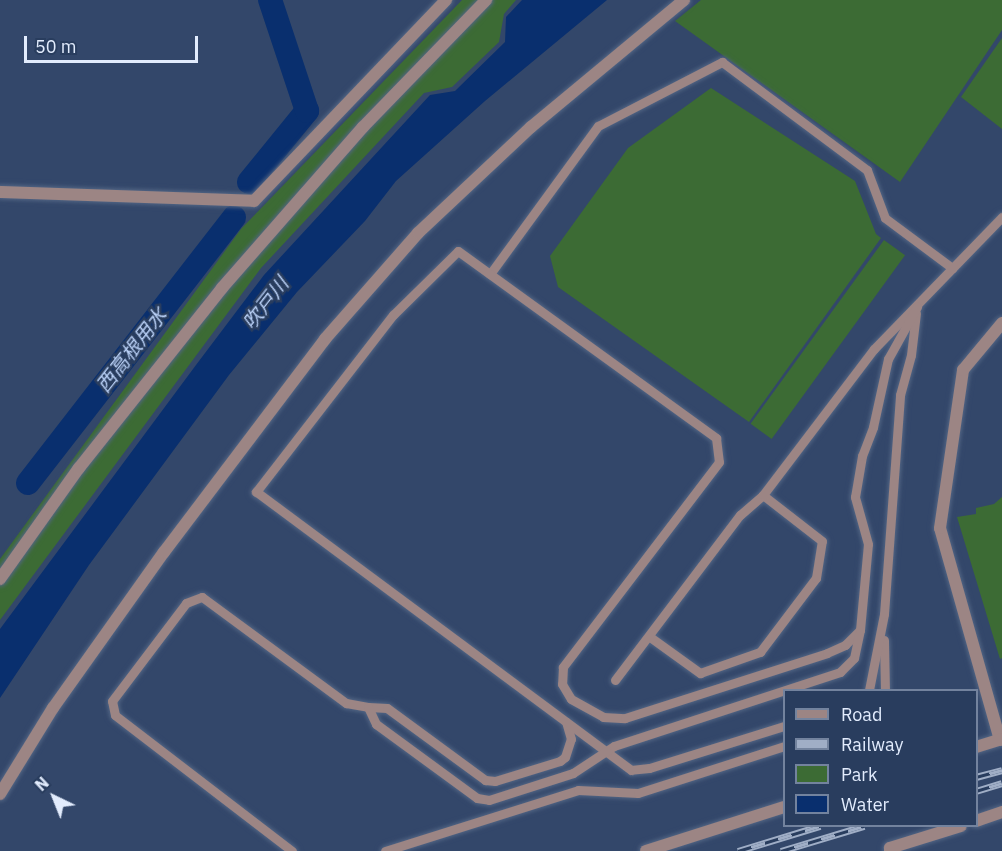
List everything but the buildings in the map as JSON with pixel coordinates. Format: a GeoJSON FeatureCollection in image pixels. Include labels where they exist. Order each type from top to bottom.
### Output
{"type":"FeatureCollection","features":[{"type":"Feature","properties":{"kind":"street"},"geometry":{"type":"LineString","coordinates":[[0,192],[254,201],[446,0]]}},
{"type":"Feature","properties":{"kind":"street"},"geometry":{"type":"LineString","coordinates":[[0,579],[79,468],[222,288],[363,127],[486,0]]}},
{"type":"Feature","properties":{"kind":"street"},"geometry":{"type":"LineString","coordinates":[[0,794],[53,708],[157,562],[325,339],[418,233],[531,127],[684,0]]}},
{"type":"Feature","properties":{"kind":"street"},"geometry":{"type":"LineString","coordinates":[[978,746],[1001,740],[940,528],[963,370],[1002,323]]}},
{"type":"Feature","properties":{"kind":"street"},"geometry":{"type":"LineString","coordinates":[[646,851],[783,807]]}},
{"type":"Feature","properties":{"kind":"street"},"geometry":{"type":"LineString","coordinates":[[978,819],[1002,812]]}},
{"type":"Feature","properties":{"kind":"street"},"geometry":{"type":"LineString","coordinates":[[887,850],[955,827]]}},
{"type":"Feature","properties":{"kind":"lane"},"geometry":{"type":"LineString","coordinates":[[490,274],[598,126],[722,62],[867,170],[885,218],[952,268]]}},
{"type":"Feature","properties":{"kind":"lane"},"geometry":{"type":"LineString","coordinates":[[615,680],[650,637],[740,514],[763,495],[874,349],[1002,217]]}},
{"type":"Feature","properties":{"kind":"lane"},"geometry":{"type":"LineString","coordinates":[[783,726],[649,768],[631,770],[256,492],[393,315],[459,251],[716,438],[719,462],[563,667],[562,684],[571,699],[603,717],[625,718],[827,653],[845,645],[860,630]]}},
{"type":"Feature","properties":{"kind":"lane"},"geometry":{"type":"LineString","coordinates":[[885,689],[884,614],[900,395],[911,355],[916,307]]}},
{"type":"Feature","properties":{"kind":"lane"},"geometry":{"type":"LineString","coordinates":[[788,689],[840,672],[854,658],[860,630],[868,544],[855,497],[862,456],[873,427],[888,359],[916,307]]}},
{"type":"Feature","properties":{"kind":"lane"},"geometry":{"type":"LineString","coordinates":[[650,637],[700,673],[760,652],[816,578],[822,541],[763,495]]}},
{"type":"Feature","properties":{"kind":"lane"},"geometry":{"type":"LineString","coordinates":[[292,851],[115,715],[112,701],[186,603],[202,597],[346,704],[387,708],[485,780],[495,781],[560,761],[565,757],[571,740],[565,720]]}},
{"type":"Feature","properties":{"kind":"lane"},"geometry":{"type":"LineString","coordinates":[[869,689],[884,614]]}},
{"type":"Feature","properties":{"kind":"lane"},"geometry":{"type":"LineString","coordinates":[[369,707],[376,724],[477,798],[489,800],[573,773],[614,746],[783,691]]}},
{"type":"Feature","properties":{"kind":"lane"},"geometry":{"type":"LineString","coordinates":[[385,851],[578,790],[638,793],[783,746]]}},
{"type":"Feature","properties":{"kind":"green space"},"geometry":{"type":"Polygon","coordinates":[[[462,0],[516,0],[504,14],[499,42],[452,87],[424,93],[261,268],[0,620],[0,559],[241,229],[462,0]]]}},
{"type":"Feature","properties":{"kind":"green space"},"geometry":{"type":"Polygon","coordinates":[[[701,0],[1002,0],[1002,30],[900,182],[675,21],[701,0]]]}},
{"type":"Feature","properties":{"kind":"green space"},"geometry":{"type":"Polygon","coordinates":[[[1002,38],[1002,129],[961,97],[1002,38]]]}},
{"type":"Feature","properties":{"kind":"green space"},"geometry":{"type":"Polygon","coordinates":[[[711,88],[855,181],[876,234],[881,238],[749,422],[558,287],[550,256],[628,148],[711,88]]]}},
{"type":"Feature","properties":{"kind":"green space"},"geometry":{"type":"Polygon","coordinates":[[[884,240],[905,255],[772,439],[751,424],[884,240]]]}},
{"type":"Feature","properties":{"kind":"green space"},"geometry":{"type":"Polygon","coordinates":[[[1002,497],[1002,658],[1000,659],[957,517],[976,514],[976,508],[994,504],[1002,497]]]}},
{"type":"Feature","properties":{"kind":"water","name":"吹戸川"},"geometry":{"type":"Polygon","coordinates":[[[522,0],[607,0],[485,101],[396,181],[365,221],[297,292],[229,375],[89,565],[0,698],[0,629],[196,365],[264,275],[430,95],[455,91],[505,42],[506,17],[522,0]]]}},
{"type":"Feature","properties":{"kind":"waterway","name":"西高根用水"},"geometry":{"type":"LineString","coordinates":[[249,182],[307,111],[270,0]]}},
{"type":"Feature","properties":{"kind":"waterway","name":"西高根用水"},"geometry":{"type":"LineString","coordinates":[[28,483],[234,217]]}},
{"type":"Feature","properties":{"kind":"railway"},"geometry":{"type":"LineString","coordinates":[[978,776],[1002,770]]}},
{"type":"Feature","properties":{"kind":"railway"},"geometry":{"type":"LineString","coordinates":[[978,790],[1002,783]]}},
{"type":"Feature","properties":{"kind":"railway"},"geometry":{"type":"LineString","coordinates":[[738,851],[817,827]]}},
{"type":"Feature","properties":{"kind":"railway"},"geometry":{"type":"LineString","coordinates":[[781,851],[861,827]]}}]}
